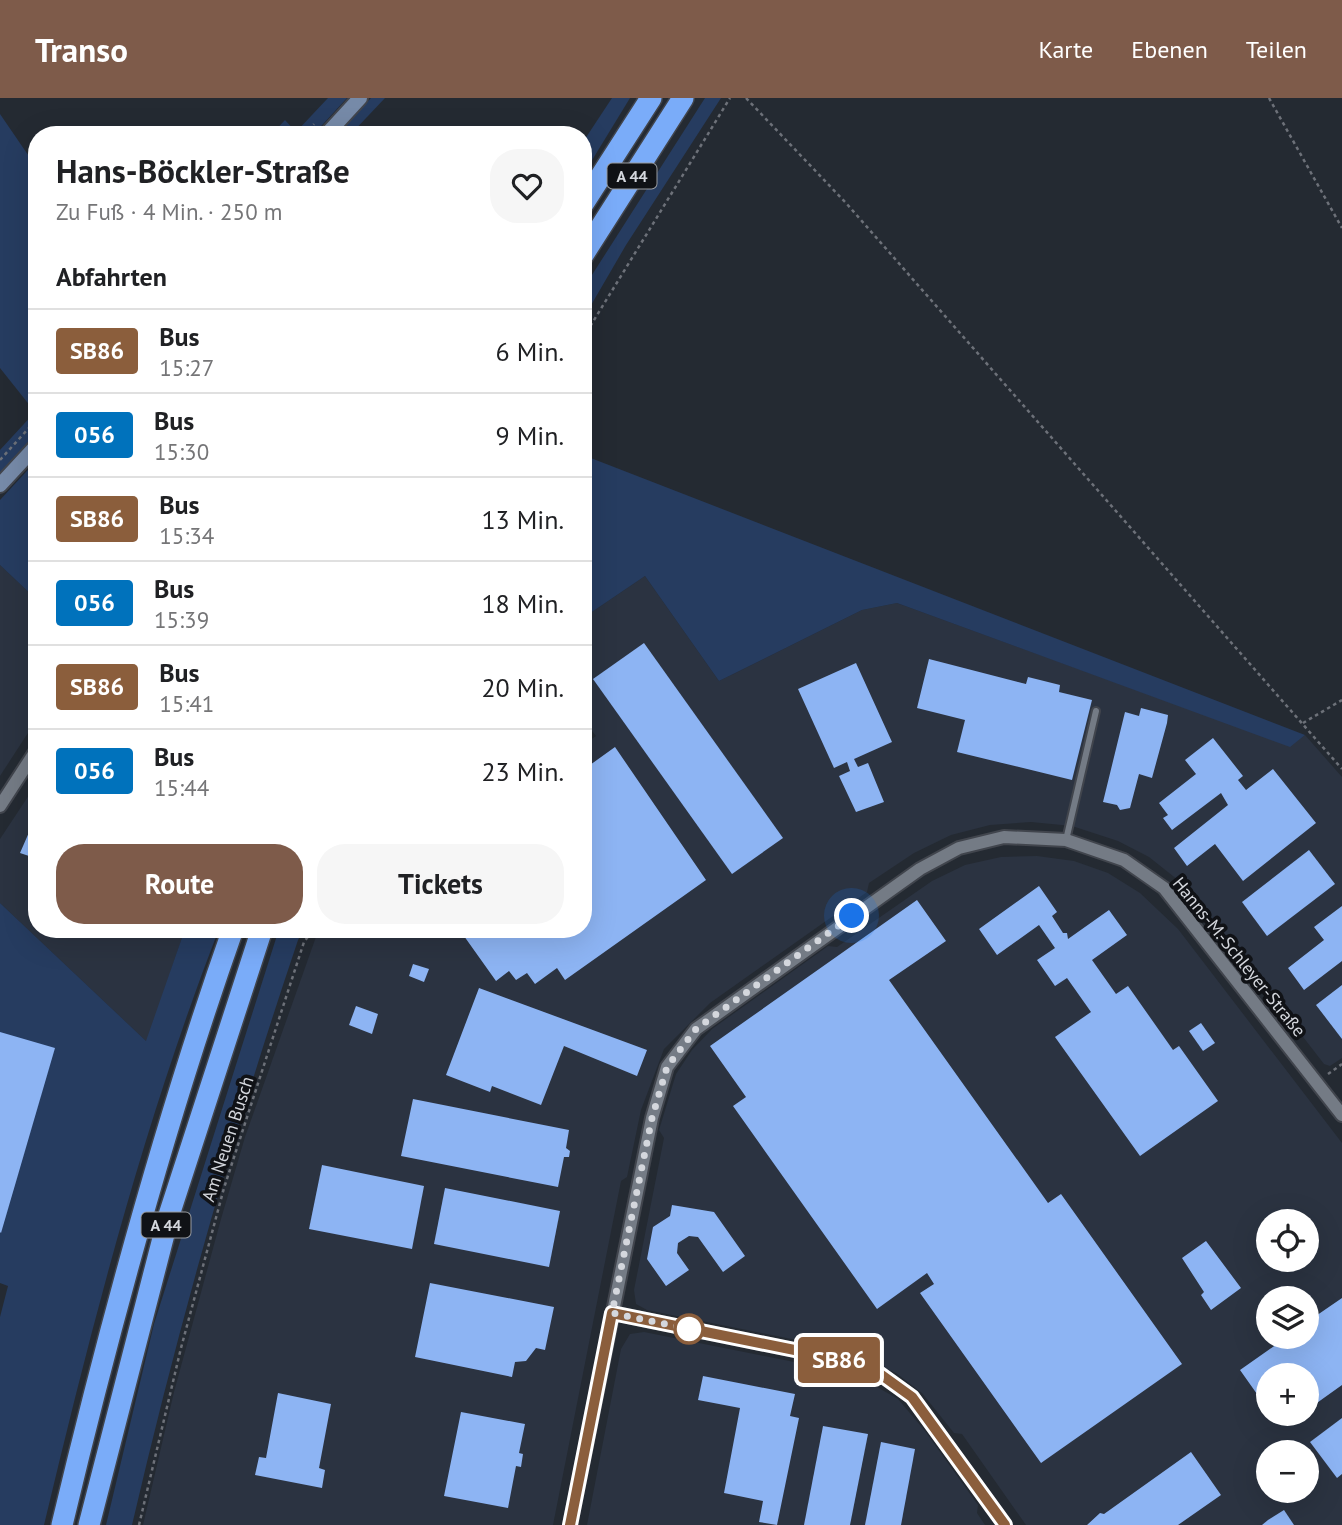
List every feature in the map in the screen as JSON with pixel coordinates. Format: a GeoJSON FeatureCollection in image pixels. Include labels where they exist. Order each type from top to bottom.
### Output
{"type":"FeatureCollection","features":[{"type":"Feature","properties":{"kind":"highway","name":"A 44"},"geometry":{"type":"LineString","coordinates":[[592,190],[652,98]]}},
{"type":"Feature","properties":{"kind":"highway","name":"A 44"},"geometry":{"type":"LineString","coordinates":[[592,241],[683,98]]}},
{"type":"Feature","properties":{"kind":"highway","name":"A 44"},"geometry":{"type":"LineString","coordinates":[[62,1525],[109,1333],[151,1181],[230,938]]}},
{"type":"Feature","properties":{"kind":"highway","name":"A 44"},"geometry":{"type":"LineString","coordinates":[[89,1525],[169,1215],[258,938]]}},
{"type":"Feature","properties":{"kind":"street"},"geometry":{"type":"LineString","coordinates":[[334,126],[360,98]]}},
{"type":"Feature","properties":{"kind":"street"},"geometry":{"type":"LineString","coordinates":[[0,485],[28,455]]}},
{"type":"Feature","properties":{"kind":"street"},"geometry":{"type":"LineString","coordinates":[[0,806],[28,763]]}},
{"type":"Feature","properties":{"kind":"street","name":"Hanns-M.-Schleyer-Straße"},"geometry":{"type":"LineString","coordinates":[[570,1525],[652,1118],[667,1067],[696,1029],[920,869],[959,848],[1004,837],[1066,840],[1124,860],[1164,888],[1342,1115]]}},
{"type":"Feature","properties":{"kind":"street"},"geometry":{"type":"LineString","coordinates":[[612,1313],[834,1358],[876,1371],[912,1397],[1005,1525]]}},
{"type":"Feature","properties":{"kind":"lane"},"geometry":{"type":"LineString","coordinates":[[1066,840],[1096,711]]}},
{"type":"Feature","properties":{"kind":"path"},"geometry":{"type":"LineString","coordinates":[[592,323],[730,98]]}},
{"type":"Feature","properties":{"kind":"path"},"geometry":{"type":"LineString","coordinates":[[746,98],[846,203],[1342,769]]}},
{"type":"Feature","properties":{"kind":"path"},"geometry":{"type":"LineString","coordinates":[[1269,98],[1342,228]]}},
{"type":"Feature","properties":{"kind":"path"},"geometry":{"type":"LineString","coordinates":[[0,460],[28,429]]}},
{"type":"Feature","properties":{"kind":"path"},"geometry":{"type":"LineString","coordinates":[[1303,723],[1342,700]]}},
{"type":"Feature","properties":{"kind":"path","name":"Am Neuen Busch"},"geometry":{"type":"LineString","coordinates":[[139,1525],[181,1348],[224,1188],[307,938]]}},
{"type":"Feature","properties":{"kind":"path"},"geometry":{"type":"LineString","coordinates":[[1317,1082],[1342,1064]]}},
{"type":"Feature","properties":{"kind":"shaded area"},"geometry":{"type":"Polygon","coordinates":[[[328,98],[347,98],[321,126],[302,126],[328,98]]]}},
{"type":"Feature","properties":{"kind":"shaded area"},"geometry":{"type":"Polygon","coordinates":[[[371,98],[385,98],[359,126],[345,126],[371,98]]]}},
{"type":"Feature","properties":{"kind":"shaded area"},"geometry":{"type":"Polygon","coordinates":[[[612,98],[630,98],[592,160],[592,128],[612,98]]]}},
{"type":"Feature","properties":{"kind":"shaded area"},"geometry":{"type":"Polygon","coordinates":[[[705,98],[721,98],[626,245],[592,304],[592,275],[705,98]]]}},
{"type":"Feature","properties":{"kind":"shaded area"},"geometry":{"type":"Polygon","coordinates":[[[0,114],[28,155],[28,403],[0,368],[0,114]]]}},
{"type":"Feature","properties":{"kind":"shaded area"},"geometry":{"type":"Polygon","coordinates":[[[285,120],[290,126],[279,126],[285,120]]]}},
{"type":"Feature","properties":{"kind":"shaded area"},"geometry":{"type":"Polygon","coordinates":[[[28,420],[28,442],[0,475],[0,450],[28,420]]]}},
{"type":"Feature","properties":{"kind":"shaded area"},"geometry":{"type":"Polygon","coordinates":[[[592,458],[1305,735],[1290,747],[897,603],[862,610],[719,681],[645,576],[592,612],[592,458]]]}},
{"type":"Feature","properties":{"kind":"shaded area"},"geometry":{"type":"Polygon","coordinates":[[[28,470],[28,591],[0,565],[0,500],[28,470]]]}},
{"type":"Feature","properties":{"kind":"shaded area"},"geometry":{"type":"Polygon","coordinates":[[[0,565],[28,591],[28,733],[0,776],[0,565]]]}},
{"type":"Feature","properties":{"kind":"shaded area"},"geometry":{"type":"Polygon","coordinates":[[[645,576],[719,681],[862,610],[897,603],[1290,746],[1305,735],[1342,777],[1342,1058],[1330,1066],[1324,1064],[1205,910],[1178,880],[1149,857],[1118,841],[1072,826],[1031,822],[990,825],[951,835],[914,853],[869,883],[867,892],[710,1003],[664,1049],[641,1110],[627,1177],[621,1181],[553,1525],[143,1525],[174,1392],[245,1137],[316,938],[592,938],[592,739],[596,736],[592,731],[592,612],[645,576]]]}},
{"type":"Feature","properties":{"kind":"shaded area"},"geometry":{"type":"Polygon","coordinates":[[[28,797],[28,929],[0,903],[0,839],[28,797]]]}},
{"type":"Feature","properties":{"kind":"shaded area"},"geometry":{"type":"Polygon","coordinates":[[[1037,856],[1074,861],[1108,873],[1140,893],[1178,929],[1342,1143],[1342,1525],[1026,1525],[962,1434],[954,1433],[922,1393],[896,1373],[836,1348],[647,1310],[636,1304],[634,1290],[664,1138],[659,1130],[676,1074],[692,1050],[712,1029],[828,946],[837,947],[932,881],[965,865],[1001,857],[1037,856]]]}},
{"type":"Feature","properties":{"kind":"shaded area"},"geometry":{"type":"Polygon","coordinates":[[[0,903],[28,929],[28,938],[37,938],[146,1041],[182,938],[216,938],[167,1075],[121,1224],[44,1525],[0,1525],[0,1317],[8,1286],[0,1283],[0,903]]]}},
{"type":"Feature","properties":{"kind":"shaded area"},"geometry":{"type":"Polygon","coordinates":[[[37,938],[182,938],[147,1042],[37,938]]]}},
{"type":"Feature","properties":{"kind":"shaded area"},"geometry":{"type":"Polygon","coordinates":[[[276,938],[299,938],[251,1085],[208,1231],[168,1377],[132,1525],[106,1525],[154,1324],[276,938]]]}},
{"type":"Feature","properties":{"kind":"shaded area"},"geometry":{"type":"Polygon","coordinates":[[[644,1332],[844,1372],[870,1383],[898,1399],[925,1431],[978,1505],[977,1513],[985,1525],[587,1525],[621,1349],[630,1334],[644,1332]]]}},
{"type":"Feature","properties":{"kind":"building"},"geometry":{"type":"Polygon","coordinates":[[[644,643],[783,838],[732,874],[593,679],[644,643]]]}},
{"type":"Feature","properties":{"kind":"building"},"geometry":{"type":"Polygon","coordinates":[[[929,659],[1026,684],[1028,677],[1060,685],[1059,692],[1092,700],[1072,780],[957,752],[965,720],[917,708],[929,659]]]}},
{"type":"Feature","properties":{"kind":"building"},"geometry":{"type":"Polygon","coordinates":[[[856,663],[892,742],[854,759],[858,767],[868,763],[884,802],[856,812],[839,776],[850,771],[847,762],[834,768],[798,689],[856,663]]]}},
{"type":"Feature","properties":{"kind":"building"},"geometry":{"type":"Polygon","coordinates":[[[1141,708],[1168,715],[1167,723],[1152,778],[1139,774],[1130,808],[1120,810],[1117,805],[1103,802],[1125,712],[1139,716],[1141,708]]]}},
{"type":"Feature","properties":{"kind":"building"},"geometry":{"type":"Polygon","coordinates":[[[1213,738],[1243,776],[1238,780],[1246,790],[1273,769],[1316,823],[1243,881],[1215,844],[1187,866],[1174,848],[1228,805],[1221,793],[1172,830],[1163,818],[1168,815],[1159,803],[1196,774],[1185,760],[1213,738]]]}},
{"type":"Feature","properties":{"kind":"building"},"geometry":{"type":"Polygon","coordinates":[[[615,747],[706,880],[565,980],[557,968],[535,984],[527,973],[516,980],[509,971],[496,981],[465,938],[592,938],[592,764],[615,747]]]}},
{"type":"Feature","properties":{"kind":"building"},"geometry":{"type":"Polygon","coordinates":[[[28,835],[28,856],[20,853],[28,835]]]}},
{"type":"Feature","properties":{"kind":"building"},"geometry":{"type":"Polygon","coordinates":[[[1309,850],[1335,884],[1267,936],[1242,902],[1309,850]]]}},
{"type":"Feature","properties":{"kind":"building"},"geometry":{"type":"Polygon","coordinates":[[[1039,886],[1057,912],[1052,916],[1063,933],[1067,933],[1068,939],[1109,910],[1127,935],[1092,960],[1116,994],[1128,986],[1173,1050],[1179,1046],[1218,1101],[1140,1156],[1055,1037],[1091,1012],[1067,978],[1055,986],[1037,960],[1055,948],[1039,925],[997,955],[979,929],[1039,886]]]}},
{"type":"Feature","properties":{"kind":"building"},"geometry":{"type":"Polygon","coordinates":[[[917,900],[946,941],[889,980],[1048,1203],[1061,1194],[1182,1364],[1041,1463],[920,1293],[934,1284],[927,1273],[877,1309],[733,1106],[746,1097],[710,1046],[917,900]]]}},
{"type":"Feature","properties":{"kind":"building"},"geometry":{"type":"Polygon","coordinates":[[[1342,906],[1342,961],[1304,990],[1288,968],[1324,940],[1314,927],[1342,906]]]}},
{"type":"Feature","properties":{"kind":"building"},"geometry":{"type":"Polygon","coordinates":[[[413,964],[429,969],[424,982],[409,976],[413,964]]]}},
{"type":"Feature","properties":{"kind":"building"},"geometry":{"type":"Polygon","coordinates":[[[1342,985],[1342,1039],[1316,1005],[1342,985]]]}},
{"type":"Feature","properties":{"kind":"building"},"geometry":{"type":"Polygon","coordinates":[[[479,988],[647,1050],[637,1076],[564,1046],[541,1105],[492,1086],[490,1092],[446,1075],[479,988]]]}},
{"type":"Feature","properties":{"kind":"building"},"geometry":{"type":"Polygon","coordinates":[[[356,1006],[378,1014],[372,1034],[349,1025],[356,1006]]]}},
{"type":"Feature","properties":{"kind":"building"},"geometry":{"type":"Polygon","coordinates":[[[1201,1023],[1215,1043],[1203,1051],[1189,1031],[1201,1023]]]}},
{"type":"Feature","properties":{"kind":"building"},"geometry":{"type":"Polygon","coordinates":[[[0,1032],[55,1048],[1,1233],[0,1232],[0,1032]]]}},
{"type":"Feature","properties":{"kind":"building"},"geometry":{"type":"Polygon","coordinates":[[[413,1099],[569,1130],[566,1148],[570,1151],[569,1157],[564,1157],[558,1187],[401,1156],[413,1099]]]}},
{"type":"Feature","properties":{"kind":"building"},"geometry":{"type":"Polygon","coordinates":[[[322,1165],[424,1186],[412,1249],[309,1229],[322,1165]]]}},
{"type":"Feature","properties":{"kind":"building"},"geometry":{"type":"Polygon","coordinates":[[[445,1188],[560,1211],[549,1267],[434,1244],[445,1188]]]}},
{"type":"Feature","properties":{"kind":"building"},"geometry":{"type":"Polygon","coordinates":[[[672,1205],[714,1212],[745,1256],[723,1272],[698,1237],[689,1236],[678,1243],[677,1253],[689,1270],[666,1286],[647,1259],[653,1227],[670,1216],[672,1205]]]}},
{"type":"Feature","properties":{"kind":"building"},"geometry":{"type":"Polygon","coordinates":[[[1206,1241],[1241,1288],[1211,1310],[1201,1295],[1204,1292],[1182,1258],[1206,1241]]]}},
{"type":"Feature","properties":{"kind":"building"},"geometry":{"type":"Polygon","coordinates":[[[430,1283],[554,1307],[545,1350],[536,1348],[526,1361],[515,1362],[512,1377],[415,1357],[430,1283]]]}},
{"type":"Feature","properties":{"kind":"building"},"geometry":{"type":"Polygon","coordinates":[[[1342,1298],[1342,1385],[1319,1401],[1319,1363],[1256,1363],[1256,1393],[1240,1370],[1270,1349],[1319,1349],[1319,1314],[1342,1298]]]}},
{"type":"Feature","properties":{"kind":"building"},"geometry":{"type":"Polygon","coordinates":[[[703,1376],[795,1394],[790,1416],[799,1418],[777,1525],[759,1522],[763,1501],[724,1493],[740,1408],[698,1400],[703,1376]]]}},
{"type":"Feature","properties":{"kind":"building"},"geometry":{"type":"Polygon","coordinates":[[[278,1393],[331,1404],[319,1468],[325,1470],[322,1488],[255,1475],[259,1457],[266,1458],[278,1393]]]}},
{"type":"Feature","properties":{"kind":"building"},"geometry":{"type":"Polygon","coordinates":[[[461,1412],[525,1424],[519,1453],[523,1454],[521,1467],[516,1466],[508,1508],[444,1496],[461,1412]]]}},
{"type":"Feature","properties":{"kind":"building"},"geometry":{"type":"Polygon","coordinates":[[[1342,1418],[1342,1474],[1337,1478],[1319,1454],[1319,1440],[1313,1440],[1342,1418]]]}},
{"type":"Feature","properties":{"kind":"building"},"geometry":{"type":"Polygon","coordinates":[[[823,1426],[868,1434],[850,1525],[804,1525],[823,1426]]]}},
{"type":"Feature","properties":{"kind":"building"},"geometry":{"type":"Polygon","coordinates":[[[881,1442],[915,1449],[901,1525],[865,1525],[881,1442]]]}},
{"type":"Feature","properties":{"kind":"building"},"geometry":{"type":"Polygon","coordinates":[[[1191,1452],[1221,1495],[1178,1525],[1087,1525],[1100,1513],[1104,1514],[1191,1452]]]}},
{"type":"Feature","properties":{"kind":"building"},"geometry":{"type":"Polygon","coordinates":[[[1284,1510],[1294,1525],[1262,1525],[1268,1520],[1284,1510]]]}},
{"type":"Feature","properties":{"kind":"bus line","name":"SB86"},"geometry":{"type":"LineString","coordinates":[[570,1525],[612,1313],[834,1358],[876,1371],[912,1397],[1005,1525]]}},
{"type":"Feature","properties":{"kind":"route"},"geometry":{"type":"LineString","coordinates":[[689,1329],[612,1313],[652,1118],[667,1067],[696,1029],[852,916]]}}]}
